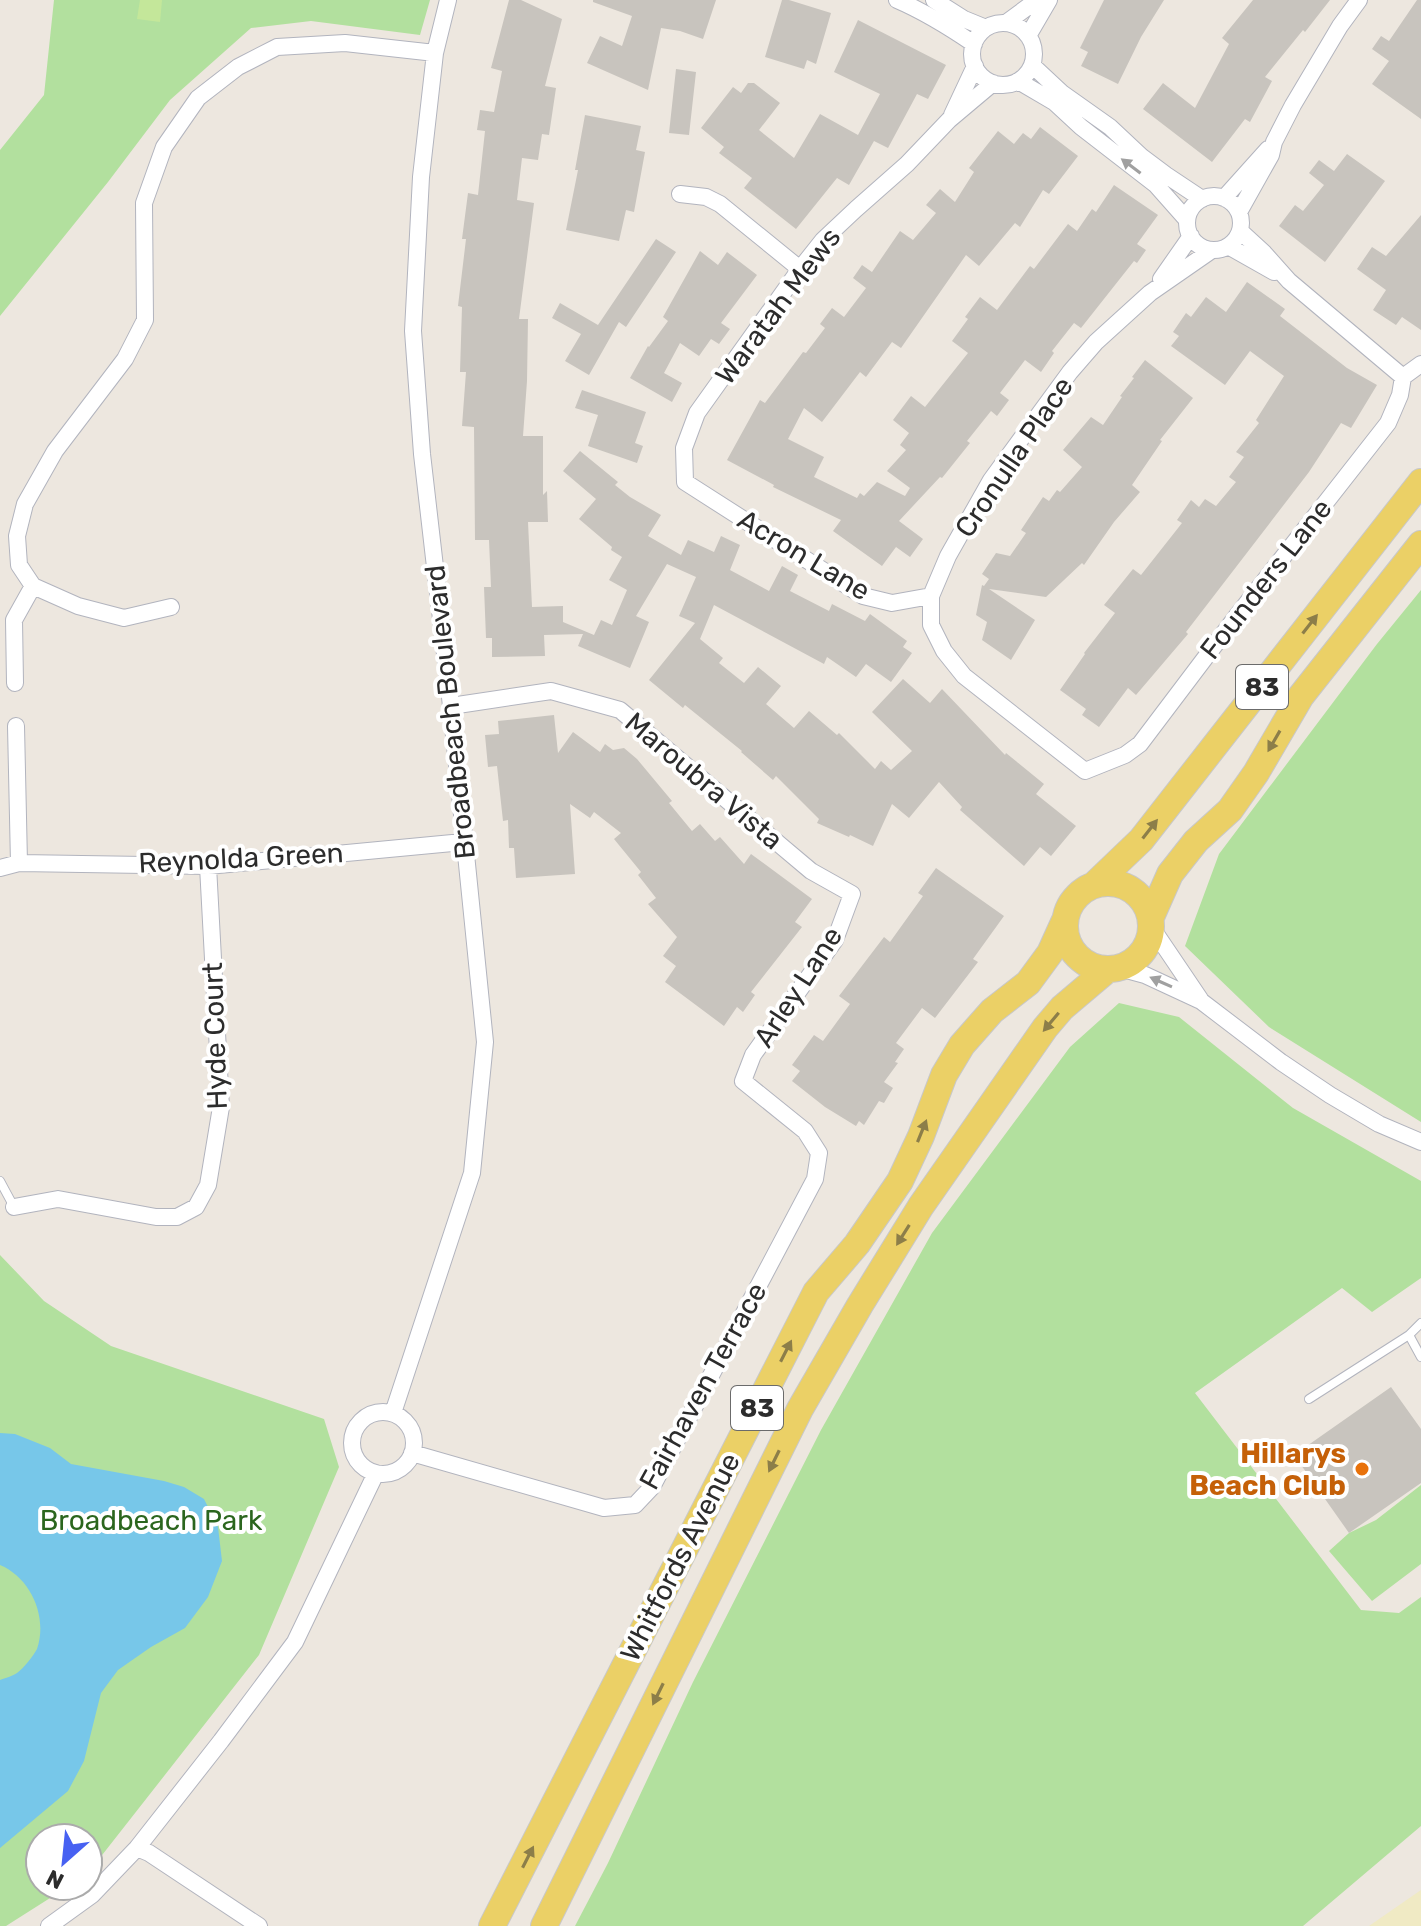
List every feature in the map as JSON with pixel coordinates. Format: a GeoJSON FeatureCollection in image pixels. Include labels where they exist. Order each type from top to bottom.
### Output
{"type":"FeatureCollection","features":[{"type":"Feature","properties":{"kind":"main road","name":"83"},"geometry":{"type":"LineString","coordinates":[[1064,922],[1074,898],[1095,884],[1141,840],[1421,482]]}},
{"type":"Feature","properties":{"kind":"main road","name":"83"},"geometry":{"type":"LineString","coordinates":[[1114,969],[1132,962],[1142,953],[1149,941],[1151,922],[1170,874],[1196,841],[1230,810],[1256,773],[1301,696],[1421,544]]}},
{"type":"Feature","properties":{"kind":"main road"},"geometry":{"type":"LineString","coordinates":[[1095,884],[1109,882],[1136,892],[1146,903],[1151,922]]}},
{"type":"Feature","properties":{"kind":"main road"},"geometry":{"type":"LineString","coordinates":[[1064,922],[1071,949],[1081,960],[1094,967],[1114,969]]}},
{"type":"Feature","properties":{"kind":"main road","name":"Whitfords Avenue"},"geometry":{"type":"LineString","coordinates":[[492,1926],[816,1292],[857,1244],[900,1181],[944,1075],[962,1045],[992,1011],[1028,983],[1050,953],[1064,922]]}},
{"type":"Feature","properties":{"kind":"main road","name":"Whitfords Avenue"},"geometry":{"type":"LineString","coordinates":[[544,1926],[800,1409],[860,1305],[921,1206],[1045,1028],[1062,1008],[1114,969]]}},
{"type":"Feature","properties":{"kind":"street","name":"Broadbeach Boulevard"},"geometry":{"type":"LineString","coordinates":[[393,1413],[472,1173],[485,1042],[422,454],[413,331],[421,177],[435,53],[448,0]]}},
{"type":"Feature","properties":{"kind":"street"},"geometry":{"type":"LineString","coordinates":[[897,0],[942,22],[974,44]]}},
{"type":"Feature","properties":{"kind":"street"},"geometry":{"type":"LineString","coordinates":[[934,0],[964,19],[986,28]]}},
{"type":"Feature","properties":{"kind":"street"},"geometry":{"type":"LineString","coordinates":[[1006,23],[1037,0]]}},
{"type":"Feature","properties":{"kind":"street"},"geometry":{"type":"LineString","coordinates":[[1028,36],[1049,0]]}},
{"type":"Feature","properties":{"kind":"street"},"geometry":{"type":"LineString","coordinates":[[1224,198],[1274,142],[1321,57],[1359,0]]}},
{"type":"Feature","properties":{"kind":"street"},"geometry":{"type":"LineString","coordinates":[[996,24],[1018,27],[1028,36],[1034,52],[1032,65],[1018,81],[1006,85],[993,83],[982,77],[975,66],[972,55],[974,44],[978,35],[996,24]]}},
{"type":"Feature","properties":{"kind":"street"},"geometry":{"type":"LineString","coordinates":[[171,607],[124,618],[78,606],[33,586],[19,565],[17,536],[25,504],[55,451],[125,359],[145,320],[144,203],[164,147],[198,98],[238,67],[277,47],[345,43],[435,53]]}},
{"type":"Feature","properties":{"kind":"street"},"geometry":{"type":"LineString","coordinates":[[1032,65],[1062,93],[1110,127],[1142,157],[1202,199]]}},
{"type":"Feature","properties":{"kind":"street","name":"Waratah Mews"},"geometry":{"type":"LineString","coordinates":[[949,120],[975,66]]}},
{"type":"Feature","properties":{"kind":"street"},"geometry":{"type":"LineString","coordinates":[[1018,81],[1054,102],[1156,185],[1200,246],[1220,248],[1289,281]]}},
{"type":"Feature","properties":{"kind":"street","name":"Waratah Mews"},"geometry":{"type":"LineString","coordinates":[[685,482],[684,448],[697,413],[800,269],[823,240],[907,164],[949,120],[993,83]]}},
{"type":"Feature","properties":{"kind":"street"},"geometry":{"type":"LineString","coordinates":[[1239,212],[1271,155],[1274,142]]}},
{"type":"Feature","properties":{"kind":"street"},"geometry":{"type":"LineString","coordinates":[[680,194],[706,197],[720,204],[800,269]]}},
{"type":"Feature","properties":{"kind":"street"},"geometry":{"type":"LineString","coordinates":[[1189,228],[1190,210],[1202,199],[1213,196],[1233,203],[1239,212],[1240,231],[1236,239],[1220,248]]}},
{"type":"Feature","properties":{"kind":"street","name":"Cronulla Place"},"geometry":{"type":"LineString","coordinates":[[1150,293],[1172,265],[1189,228]]}},
{"type":"Feature","properties":{"kind":"street"},"geometry":{"type":"LineString","coordinates":[[1240,231],[1289,281],[1403,377],[1421,364]]}},
{"type":"Feature","properties":{"kind":"street","name":"Cronulla Place"},"geometry":{"type":"LineString","coordinates":[[931,596],[948,556],[991,480],[1070,372],[1096,342],[1150,293],[1220,248]]}},
{"type":"Feature","properties":{"kind":"street","name":"Founders Lane"},"geometry":{"type":"LineString","coordinates":[[931,596],[931,625],[944,651],[964,676],[1085,771],[1125,755],[1140,744],[1388,423],[1400,395],[1403,377]]}},
{"type":"Feature","properties":{"kind":"street","name":"Acron Lane"},"geometry":{"type":"LineString","coordinates":[[685,482],[863,596],[892,603],[931,596]]}},
{"type":"Feature","properties":{"kind":"street"},"geometry":{"type":"LineString","coordinates":[[15,683],[14,620],[33,586]]}},
{"type":"Feature","properties":{"kind":"street","name":"Maroubra Vista"},"geometry":{"type":"LineString","coordinates":[[451,706],[551,691],[620,710],[811,871],[852,894]]}},
{"type":"Feature","properties":{"kind":"street"},"geometry":{"type":"LineString","coordinates":[[16,726],[19,863]]}},
{"type":"Feature","properties":{"kind":"street","name":"Reynolda Green"},"geometry":{"type":"LineString","coordinates":[[0,868],[19,863],[208,866],[463,842]]}},
{"type":"Feature","properties":{"kind":"street","name":"Hyde Court"},"geometry":{"type":"LineString","coordinates":[[14,1207],[58,1199],[156,1217],[177,1217],[196,1207],[208,1185],[221,1107],[208,866]]}},
{"type":"Feature","properties":{"kind":"street","name":"Arley Lane"},"geometry":{"type":"LineString","coordinates":[[743,1081],[753,1055],[835,940],[852,894]]}},
{"type":"Feature","properties":{"kind":"street"},"geometry":{"type":"LineString","coordinates":[[1151,922],[1201,1001]]}},
{"type":"Feature","properties":{"kind":"street"},"geometry":{"type":"LineString","coordinates":[[1114,969],[1145,975],[1201,1001],[1330,1095],[1379,1124],[1421,1142]]}},
{"type":"Feature","properties":{"kind":"street","name":"Fairhaven Terrace"},"geometry":{"type":"LineString","coordinates":[[412,1453],[604,1508],[635,1505],[652,1487],[815,1179],[819,1153],[805,1131],[743,1081]]}},
{"type":"Feature","properties":{"kind":"street"},"geometry":{"type":"LineString","coordinates":[[373,1413],[393,1413],[410,1427],[412,1453],[399,1469],[376,1473],[358,1461],[353,1451],[352,1437],[356,1427],[373,1413]]}},
{"type":"Feature","properties":{"kind":"street"},"geometry":{"type":"LineString","coordinates":[[49,1926],[92,1895],[137,1848],[295,1642],[376,1473]]}},
{"type":"Feature","properties":{"kind":"street"},"geometry":{"type":"LineString","coordinates":[[137,1848],[259,1926]]}},
{"type":"Feature","properties":{"kind":"lane"},"geometry":{"type":"LineString","coordinates":[[0,1181],[14,1207]]}},
{"type":"Feature","properties":{"kind":"lane"},"geometry":{"type":"LineString","coordinates":[[1309,1399],[1409,1335],[1421,1323]]}},
{"type":"Feature","properties":{"kind":"lane"},"geometry":{"type":"LineString","coordinates":[[1409,1335],[1421,1357]]}},
{"type":"Feature","properties":{"kind":"green space"},"geometry":{"type":"Polygon","coordinates":[[[54,0],[430,0],[420,35],[311,21],[251,28],[170,100],[0,316],[0,150],[44,95],[54,0]]]}},
{"type":"Feature","properties":{"kind":"green space"},"geometry":{"type":"Polygon","coordinates":[[[140,0],[162,0],[160,22],[137,19],[140,0]]]}},
{"type":"Feature","properties":{"kind":"green space"},"geometry":{"type":"Polygon","coordinates":[[[1421,590],[1421,1122],[1269,1027],[1185,946],[1219,854],[1421,590]]]}},
{"type":"Feature","properties":{"kind":"green space"},"geometry":{"type":"Polygon","coordinates":[[[1119,1003],[1179,1017],[1293,1108],[1421,1181],[1421,1278],[1372,1312],[1342,1288],[1195,1393],[1361,1610],[1399,1613],[1421,1597],[1421,1826],[1303,1926],[575,1926],[693,1682],[821,1430],[932,1233],[1070,1047],[1119,1003]]]}},
{"type":"Feature","properties":{"kind":"green space","name":"Broadbeach Park"},"geometry":{"type":"Polygon","coordinates":[[[0,1255],[44,1301],[111,1346],[324,1419],[339,1467],[259,1655],[104,1853],[104,1822],[24,1822],[24,1902],[44,1902],[6,1926],[0,1926],[0,1255]]]}},
{"type":"Feature","properties":{"kind":"green space"},"geometry":{"type":"Polygon","coordinates":[[[1421,1485],[1421,1564],[1372,1601],[1329,1551],[1349,1533],[1376,1520],[1421,1485]]]}},
{"type":"Feature","properties":{"kind":"sand"},"geometry":{"type":"Polygon","coordinates":[[[1421,1890],[1421,1926],[1369,1926],[1421,1890]]]}},
{"type":"Feature","properties":{"kind":"water"},"geometry":{"type":"Polygon","coordinates":[[[0,1433],[15,1434],[50,1448],[71,1464],[184,1487],[204,1499],[218,1527],[222,1561],[208,1597],[185,1628],[118,1670],[101,1693],[84,1761],[68,1791],[31,1822],[24,1822],[24,1828],[0,1848],[0,1680],[17,1673],[33,1655],[40,1637],[40,1624],[28,1589],[11,1571],[0,1565],[0,1433]]]}},
{"type":"Feature","properties":{"kind":"building"},"geometry":{"type":"Polygon","coordinates":[[[509,0],[521,0],[562,19],[545,86],[556,88],[549,135],[542,134],[538,160],[522,158],[517,200],[534,203],[519,319],[528,319],[523,436],[543,436],[543,495],[547,491],[548,522],[528,522],[532,607],[563,606],[563,622],[594,635],[601,620],[612,625],[627,590],[609,580],[622,557],[579,519],[596,499],[563,471],[580,451],[618,482],[615,485],[630,497],[661,515],[648,536],[681,555],[688,540],[714,552],[721,536],[740,545],[730,570],[769,591],[782,566],[798,575],[790,591],[829,611],[832,604],[865,621],[870,614],[907,641],[903,647],[912,653],[891,682],[866,664],[856,677],[827,657],[824,664],[714,605],[700,639],[723,658],[719,663],[744,683],[758,667],[781,686],[766,704],[794,728],[809,711],[837,735],[839,733],[875,769],[881,761],[891,770],[912,751],[872,712],[903,679],[930,703],[942,689],[1005,755],[1044,784],[1036,794],[1076,826],[1051,856],[1040,847],[1024,866],[960,810],[962,807],[939,782],[909,818],[892,804],[873,846],[817,823],[819,819],[776,776],[773,780],[685,705],[683,708],[649,680],[695,623],[679,616],[696,577],[667,564],[636,616],[649,622],[630,668],[578,646],[583,634],[544,635],[545,656],[492,657],[492,638],[486,638],[484,587],[491,587],[489,540],[475,540],[474,427],[462,426],[466,372],[460,372],[462,307],[458,306],[468,193],[478,195],[485,131],[477,130],[480,110],[494,112],[502,71],[491,68],[509,0]]]}},
{"type":"Feature","properties":{"kind":"building"},"geometry":{"type":"Polygon","coordinates":[[[593,0],[716,0],[703,39],[661,28],[648,90],[587,63],[600,36],[622,46],[632,16],[593,0]]]}},
{"type":"Feature","properties":{"kind":"building"},"geometry":{"type":"Polygon","coordinates":[[[782,0],[831,13],[816,64],[807,60],[804,69],[765,57],[782,0]]]}},
{"type":"Feature","properties":{"kind":"building"},"geometry":{"type":"Polygon","coordinates":[[[1104,0],[1164,0],[1141,37],[1118,84],[1081,66],[1088,52],[1080,48],[1104,0]]]}},
{"type":"Feature","properties":{"kind":"building"},"geometry":{"type":"Polygon","coordinates":[[[1253,0],[1330,0],[1265,77],[1272,81],[1250,122],[1245,119],[1212,162],[1143,109],[1163,83],[1195,108],[1229,44],[1222,38],[1253,0]]]}},
{"type":"Feature","properties":{"kind":"building"},"geometry":{"type":"Polygon","coordinates":[[[1417,0],[1421,0],[1421,119],[1372,84],[1389,61],[1372,49],[1381,36],[1389,41],[1417,0]]]}},
{"type":"Feature","properties":{"kind":"building"},"geometry":{"type":"Polygon","coordinates":[[[858,20],[946,65],[928,99],[917,94],[888,148],[874,141],[849,185],[837,178],[796,229],[744,188],[752,178],[719,153],[724,147],[701,128],[733,87],[741,93],[748,83],[754,83],[780,103],[759,130],[794,158],[820,114],[858,135],[880,94],[834,72],[858,20]]]}},
{"type":"Feature","properties":{"kind":"building"},"geometry":{"type":"Polygon","coordinates":[[[676,69],[696,72],[689,135],[669,133],[676,69]]]}},
{"type":"Feature","properties":{"kind":"building"},"geometry":{"type":"Polygon","coordinates":[[[585,115],[641,126],[636,150],[645,152],[634,212],[626,210],[619,241],[566,230],[585,115]]]}},
{"type":"Feature","properties":{"kind":"building"},"geometry":{"type":"Polygon","coordinates":[[[1040,127],[1078,156],[1049,194],[1043,190],[1020,227],[1015,223],[979,266],[966,255],[901,348],[892,342],[866,377],[860,372],[822,422],[804,408],[788,439],[824,457],[814,477],[857,498],[860,493],[864,496],[877,482],[905,496],[910,488],[887,471],[906,450],[900,445],[909,433],[893,420],[911,396],[925,407],[968,353],[952,341],[980,297],[997,310],[1030,266],[1034,269],[1068,224],[1077,231],[1092,209],[1096,212],[1114,185],[1158,215],[1137,244],[1146,250],[1081,328],[1074,323],[1052,351],[1054,353],[1041,372],[1025,360],[1000,393],[1009,400],[997,416],[991,411],[942,478],[899,521],[923,539],[910,557],[896,547],[882,566],[833,531],[841,520],[773,487],[727,460],[760,400],[765,403],[803,352],[806,353],[825,328],[820,324],[832,308],[844,317],[866,288],[853,278],[862,265],[872,272],[900,231],[913,240],[936,213],[926,205],[940,189],[955,202],[974,172],[969,168],[998,131],[1014,144],[1023,133],[1031,139],[1040,127]]]}},
{"type":"Feature","properties":{"kind":"building"},"geometry":{"type":"Polygon","coordinates":[[[1347,154],[1385,181],[1325,262],[1279,226],[1295,205],[1303,211],[1324,185],[1309,173],[1319,160],[1334,171],[1347,154]]]}},
{"type":"Feature","properties":{"kind":"building"},"geometry":{"type":"Polygon","coordinates":[[[1421,215],[1421,330],[1402,317],[1396,325],[1373,310],[1386,290],[1357,269],[1372,247],[1386,256],[1421,215]]]}},
{"type":"Feature","properties":{"kind":"building"},"geometry":{"type":"Polygon","coordinates":[[[656,239],[676,252],[626,327],[619,322],[589,375],[565,361],[581,334],[552,318],[560,303],[598,325],[656,239]]]}},
{"type":"Feature","properties":{"kind":"building"},"geometry":{"type":"Polygon","coordinates":[[[700,251],[718,265],[727,252],[757,275],[721,323],[730,329],[719,344],[711,339],[699,356],[680,343],[664,373],[682,383],[672,402],[630,378],[648,346],[668,321],[663,317],[700,251]]]}},
{"type":"Feature","properties":{"kind":"building"},"geometry":{"type":"Polygon","coordinates":[[[1247,282],[1285,309],[1280,316],[1347,368],[1377,385],[1351,428],[1341,423],[1309,472],[1186,632],[1188,634],[1136,695],[1128,688],[1099,727],[1082,715],[1086,709],[1060,690],[1115,613],[1104,605],[1133,569],[1141,575],[1182,523],[1177,520],[1191,500],[1199,507],[1205,499],[1216,506],[1236,482],[1229,477],[1244,457],[1236,452],[1259,423],[1256,420],[1284,376],[1250,351],[1225,385],[1171,346],[1179,336],[1173,332],[1186,313],[1191,317],[1206,297],[1226,312],[1247,282]]]}},
{"type":"Feature","properties":{"kind":"building"},"geometry":{"type":"Polygon","coordinates":[[[1145,360],[1193,398],[1160,440],[1132,485],[1140,492],[1084,565],[1082,563],[1046,597],[989,589],[1035,620],[1011,660],[982,640],[987,622],[976,615],[982,585],[989,579],[982,574],[996,553],[1010,556],[1026,533],[1021,530],[1043,497],[1049,501],[1082,467],[1063,450],[1091,417],[1103,425],[1145,360]]]}},
{"type":"Feature","properties":{"kind":"building"},"geometry":{"type":"Polygon","coordinates":[[[582,390],[646,412],[635,443],[643,446],[637,463],[588,446],[598,415],[575,408],[582,390]]]}},
{"type":"Feature","properties":{"kind":"building"},"geometry":{"type":"Polygon","coordinates":[[[554,715],[558,753],[573,732],[600,752],[605,744],[613,750],[624,748],[672,801],[669,803],[692,831],[700,824],[715,841],[720,837],[744,864],[751,854],[812,899],[795,922],[802,927],[751,992],[755,995],[743,1012],[737,1007],[724,1026],[665,982],[676,966],[663,956],[677,937],[648,904],[656,898],[638,875],[641,872],[614,839],[621,833],[594,812],[590,818],[570,804],[575,874],[516,878],[514,848],[509,848],[508,820],[503,821],[497,766],[488,767],[485,735],[499,734],[498,721],[554,715]]]}},
{"type":"Feature","properties":{"kind":"building"},"geometry":{"type":"Polygon","coordinates":[[[936,868],[1004,916],[973,959],[978,962],[935,1018],[922,1008],[896,1043],[904,1049],[884,1082],[893,1088],[884,1103],[879,1101],[864,1125],[859,1121],[856,1126],[792,1081],[800,1071],[792,1065],[814,1035],[823,1041],[850,1004],[839,996],[884,937],[890,942],[923,896],[918,893],[936,868]]]}},
{"type":"Feature","properties":{"kind":"building","name":"Hillarys Beach Club"},"geometry":{"type":"Polygon","coordinates":[[[1391,1387],[1421,1429],[1421,1483],[1349,1533],[1294,1455],[1391,1387]]]}},
{"type":"Feature","properties":{"kind":"place","name":"Hillarys Beach Club"},"geometry":{"type":"Point","coordinates":[1362,1469]}}]}
